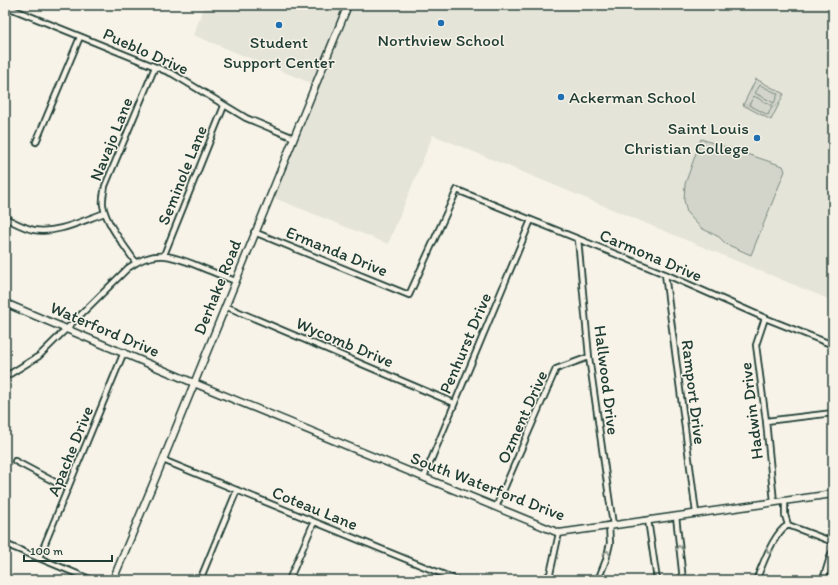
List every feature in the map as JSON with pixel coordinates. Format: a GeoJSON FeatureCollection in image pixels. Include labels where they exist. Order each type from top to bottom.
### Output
{"type":"FeatureCollection","features":[{"type":"Feature","properties":{"kind":"street","name":"Derhake Road"},"geometry":{"type":"LineString","coordinates":[[113,580],[348,5]]}},
{"type":"Feature","properties":{"kind":"street","name":"Pueblo Drive"},"geometry":{"type":"LineString","coordinates":[[5,6],[173,74],[246,118],[294,138]]}},
{"type":"Feature","properties":{"kind":"street"},"geometry":{"type":"LineString","coordinates":[[36,142],[80,37]]}},
{"type":"Feature","properties":{"kind":"street","name":"Navajo Lane"},"geometry":{"type":"LineString","coordinates":[[136,262],[108,220],[103,204],[106,186],[155,67]]}},
{"type":"Feature","properties":{"kind":"street","name":"Seminole Lane"},"geometry":{"type":"LineString","coordinates":[[164,255],[224,106]]}},
{"type":"Feature","properties":{"kind":"street","name":"Carmona Drive"},"geometry":{"type":"LineString","coordinates":[[409,294],[457,190],[666,274],[765,318],[833,345]]}},
{"type":"Feature","properties":{"kind":"street"},"geometry":{"type":"LineString","coordinates":[[5,218],[32,229],[45,231],[56,230],[105,212]]}},
{"type":"Feature","properties":{"kind":"street","name":"Penhurst Drive"},"geometry":{"type":"LineString","coordinates":[[424,477],[531,220]]}},
{"type":"Feature","properties":{"kind":"street","name":"Ermanda Drive"},"geometry":{"type":"LineString","coordinates":[[254,232],[409,294]]}},
{"type":"Feature","properties":{"kind":"street","name":"Hallwood Drive"},"geometry":{"type":"LineString","coordinates":[[578,239],[589,357],[611,525],[610,543],[606,560],[598,580]]}},
{"type":"Feature","properties":{"kind":"street"},"geometry":{"type":"LineString","coordinates":[[5,377],[39,356],[128,268],[144,258],[164,255],[177,257],[235,281]]}},
{"type":"Feature","properties":{"kind":"street","name":"Ramport Drive"},"geometry":{"type":"LineString","coordinates":[[666,274],[696,513]]}},
{"type":"Feature","properties":{"kind":"street","name":"Waterford Drive"},"geometry":{"type":"LineString","coordinates":[[5,303],[124,352],[194,383]]}},
{"type":"Feature","properties":{"kind":"street","name":"Wycomb Drive"},"geometry":{"type":"LineString","coordinates":[[225,306],[454,403]]}},
{"type":"Feature","properties":{"kind":"street","name":"Hadwin Drive"},"geometry":{"type":"LineString","coordinates":[[765,318],[756,345],[766,421],[774,502]]}},
{"type":"Feature","properties":{"kind":"street","name":"Apache Drive"},"geometry":{"type":"LineString","coordinates":[[39,558],[124,352]]}},
{"type":"Feature","properties":{"kind":"street","name":"Ozment Drive"},"geometry":{"type":"LineString","coordinates":[[496,507],[556,369],[589,357]]}},
{"type":"Feature","properties":{"kind":"street","name":"South Waterford Drive"},"geometry":{"type":"LineString","coordinates":[[194,383],[559,533],[833,494]]}},
{"type":"Feature","properties":{"kind":"street"},"geometry":{"type":"LineString","coordinates":[[766,421],[833,412]]}},
{"type":"Feature","properties":{"kind":"street","name":"Coteau Lane"},"geometry":{"type":"LineString","coordinates":[[163,460],[457,580]]}},
{"type":"Feature","properties":{"kind":"street"},"geometry":{"type":"LineString","coordinates":[[15,461],[68,489]]}},
{"type":"Feature","properties":{"kind":"street"},"geometry":{"type":"LineString","coordinates":[[200,580],[237,490]]}},
{"type":"Feature","properties":{"kind":"street"},"geometry":{"type":"LineString","coordinates":[[785,501],[785,515],[788,525]]}},
{"type":"Feature","properties":{"kind":"street"},"geometry":{"type":"LineString","coordinates":[[676,516],[683,580]]}},
{"type":"Feature","properties":{"kind":"street"},"geometry":{"type":"LineString","coordinates":[[648,520],[657,580]]}},
{"type":"Feature","properties":{"kind":"street"},"geometry":{"type":"LineString","coordinates":[[289,580],[314,522]]}},
{"type":"Feature","properties":{"kind":"street"},"geometry":{"type":"LineString","coordinates":[[788,525],[833,542]]}},
{"type":"Feature","properties":{"kind":"street"},"geometry":{"type":"LineString","coordinates":[[756,580],[776,537],[788,525]]}},
{"type":"Feature","properties":{"kind":"street"},"geometry":{"type":"LineString","coordinates":[[542,580],[550,574],[559,533]]}},
{"type":"Feature","properties":{"kind":"street"},"geometry":{"type":"LineString","coordinates":[[5,544],[92,580]]}},
{"type":"Feature","properties":{"kind":"street"},"geometry":{"type":"LineString","coordinates":[[823,580],[830,554]]}},
{"type":"Feature","properties":{"kind":"shaded area"},"geometry":{"type":"Polygon","coordinates":[[[205,5],[345,5],[313,84],[193,35],[205,5]]]}},
{"type":"Feature","properties":{"kind":"shaded area"},"geometry":{"type":"Polygon","coordinates":[[[353,5],[833,5],[833,301],[433,135],[388,244],[274,198],[353,5]]]}},
{"type":"Feature","properties":{"kind":"green space"},"geometry":{"type":"Polygon","coordinates":[[[756,79],[784,94],[771,120],[743,105],[756,79]]]}},
{"type":"Feature","properties":{"kind":"green space"},"geometry":{"type":"Polygon","coordinates":[[[760,85],[778,94],[774,103],[755,93],[760,85]]]}},
{"type":"Feature","properties":{"kind":"green space"},"geometry":{"type":"Polygon","coordinates":[[[754,96],[772,106],[768,115],[749,105],[754,96]]]}},
{"type":"Feature","properties":{"kind":"green space"},"geometry":{"type":"Polygon","coordinates":[[[701,139],[783,166],[785,171],[751,255],[726,244],[719,237],[701,228],[687,213],[684,200],[685,184],[701,139]]]}},
{"type":"Feature","properties":{"kind":"place","name":"Northview School"},"geometry":{"type":"Point","coordinates":[441,23]}},
{"type":"Feature","properties":{"kind":"place","name":"Student Support Center"},"geometry":{"type":"Point","coordinates":[279,25]}},
{"type":"Feature","properties":{"kind":"place","name":"Ackerman School"},"geometry":{"type":"Point","coordinates":[561,97]}},
{"type":"Feature","properties":{"kind":"place","name":"Saint Louis Christian College"},"geometry":{"type":"Point","coordinates":[757,138]}}]}
